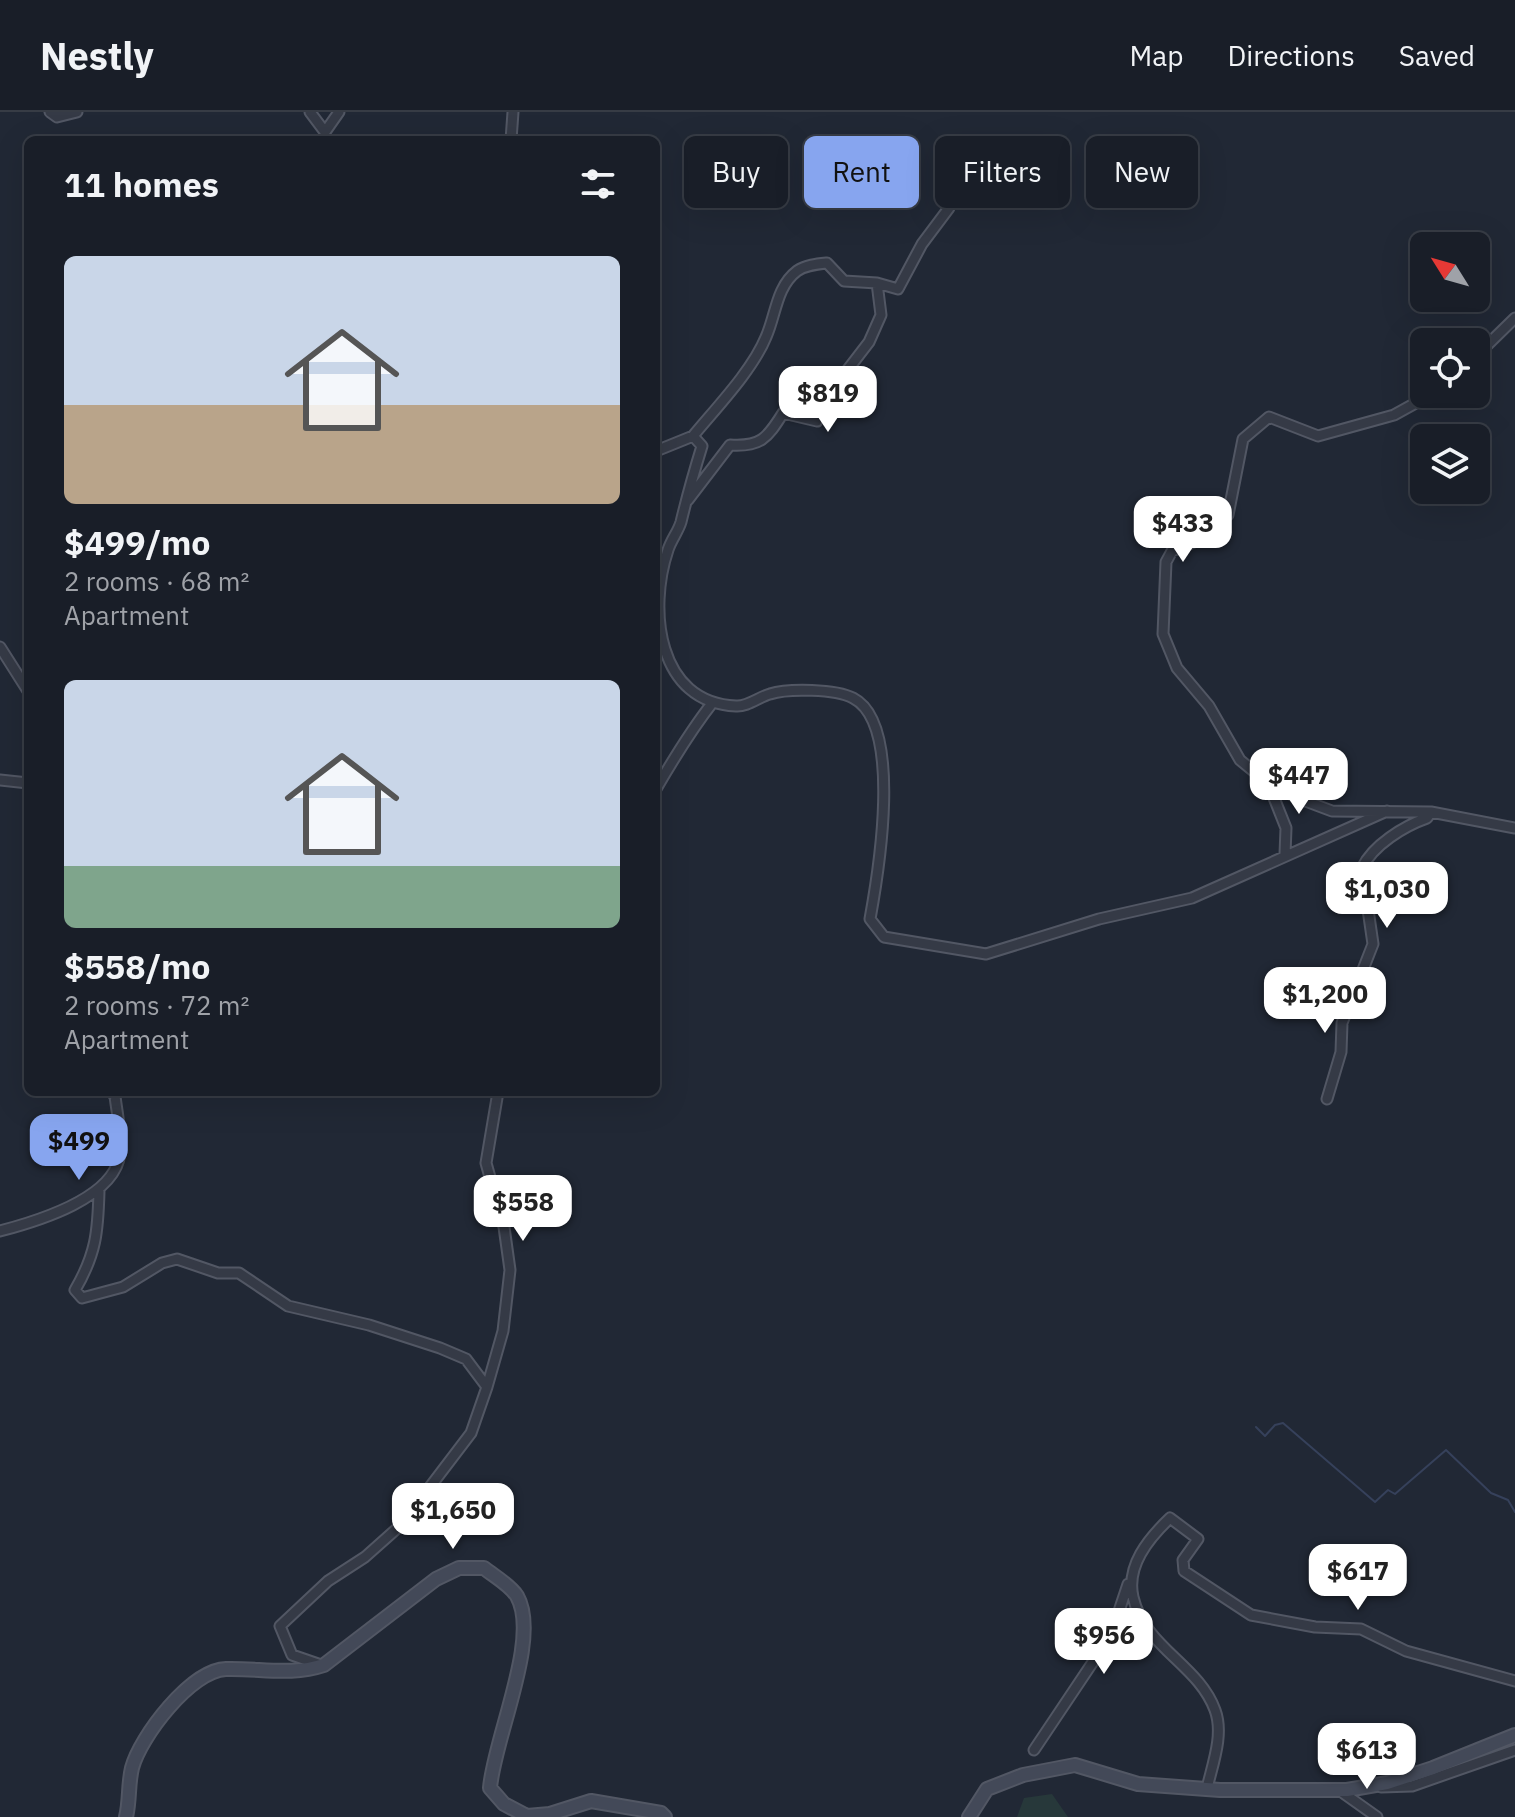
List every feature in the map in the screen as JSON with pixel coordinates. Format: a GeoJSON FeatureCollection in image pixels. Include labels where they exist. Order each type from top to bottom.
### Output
{"type":"FeatureCollection","features":[{"type":"Feature","properties":{"kind":"street"},"geometry":{"type":"LineString","coordinates":[[50,112],[57,117],[77,112]]}},
{"type":"Feature","properties":{"kind":"street"},"geometry":{"type":"LineString","coordinates":[[310,112],[324,136],[339,112]]}},
{"type":"Feature","properties":{"kind":"street"},"geometry":{"type":"LineString","coordinates":[[511,136],[513,112]]}},
{"type":"Feature","properties":{"kind":"street"},"geometry":{"type":"LineString","coordinates":[[660,449],[693,436],[725,397],[766,338],[782,291],[797,271],[813,264],[827,263],[844,281],[877,283],[898,289],[922,244],[949,208]]}},
{"type":"Feature","properties":{"kind":"street"},"geometry":{"type":"LineString","coordinates":[[683,506],[730,445],[754,446],[767,439],[783,413],[817,421],[829,394],[869,342],[881,315],[877,283]]}},
{"type":"Feature","properties":{"kind":"street"},"geometry":{"type":"LineString","coordinates":[[1490,342],[1515,318]]}},
{"type":"Feature","properties":{"kind":"street"},"geometry":{"type":"LineString","coordinates":[[1410,406],[1394,415],[1318,436],[1305,433],[1281,419],[1269,417],[1258,423],[1243,439],[1228,515],[1206,537],[1172,551],[1166,562],[1163,634],[1177,668],[1209,706],[1240,760],[1268,783],[1332,811],[1431,812],[1515,828]]}},
{"type":"Feature","properties":{"kind":"street"},"geometry":{"type":"LineString","coordinates":[[660,589],[668,549],[680,524],[702,446],[693,436]]}},
{"type":"Feature","properties":{"kind":"street"},"geometry":{"type":"LineString","coordinates":[[660,635],[679,678],[691,692],[713,702],[739,707],[787,689],[852,698],[861,705],[883,756],[883,849],[870,919],[884,937],[986,954],[1099,919],[1192,898],[1387,811]]}},
{"type":"Feature","properties":{"kind":"street"},"geometry":{"type":"LineString","coordinates":[[0,647],[24,685]]}},
{"type":"Feature","properties":{"kind":"street"},"geometry":{"type":"LineString","coordinates":[[660,783],[680,752],[685,735],[713,702]]}},
{"type":"Feature","properties":{"kind":"street"},"geometry":{"type":"LineString","coordinates":[[0,780],[24,783]]}},
{"type":"Feature","properties":{"kind":"street"},"geometry":{"type":"LineString","coordinates":[[1268,783],[1286,828],[1285,854]]}},
{"type":"Feature","properties":{"kind":"street"},"geometry":{"type":"LineString","coordinates":[[1327,1099],[1341,1052],[1342,1023],[1373,944],[1362,868],[1379,847],[1409,824],[1427,818],[1431,812]]}},
{"type":"Feature","properties":{"kind":"street"},"geometry":{"type":"LineString","coordinates":[[0,1231],[32,1222],[99,1191],[112,1177],[120,1154],[115,1096]]}},
{"type":"Feature","properties":{"kind":"street"},"geometry":{"type":"LineString","coordinates":[[324,1665],[292,1655],[280,1626],[302,1602],[365,1557],[410,1515],[471,1433],[487,1387],[503,1331],[510,1270],[504,1227],[486,1163],[497,1096]]}},
{"type":"Feature","properties":{"kind":"street"},"geometry":{"type":"LineString","coordinates":[[99,1191],[98,1237],[89,1266],[75,1290],[82,1298],[123,1287],[162,1263],[177,1259],[218,1273],[239,1273],[288,1306],[369,1325],[466,1359],[487,1387]]}},
{"type":"Feature","properties":{"kind":"street"},"geometry":{"type":"LineString","coordinates":[[1034,1750],[1111,1635],[1133,1567],[1170,1518],[1198,1539],[1183,1560],[1184,1571],[1251,1615],[1315,1627],[1361,1629],[1406,1651],[1515,1681]]}},
{"type":"Feature","properties":{"kind":"street"},"geometry":{"type":"LineString","coordinates":[[126,1817],[132,1769],[144,1736],[197,1682],[222,1669],[302,1673],[324,1665],[436,1579],[459,1568],[484,1568],[515,1593],[525,1615],[516,1683],[498,1745],[490,1788],[504,1804],[527,1816],[550,1814],[591,1801],[661,1813],[665,1817]]}},
{"type":"Feature","properties":{"kind":"street"},"geometry":{"type":"LineString","coordinates":[[1129,1580],[1137,1615],[1199,1684],[1216,1712],[1219,1735],[1207,1788]]}},
{"type":"Feature","properties":{"kind":"street"},"geometry":{"type":"LineString","coordinates":[[969,1817],[987,1789],[1023,1775],[1075,1765],[1138,1784],[1339,1790],[1373,1785],[1433,1768],[1515,1735]]}},
{"type":"Feature","properties":{"kind":"street"},"geometry":{"type":"LineString","coordinates":[[1373,1785],[1412,1786],[1515,1750]]}},
{"type":"Feature","properties":{"kind":"street"},"geometry":{"type":"LineString","coordinates":[[1339,1790],[1377,1817]]}},
{"type":"Feature","properties":{"kind":"shaded area"},"geometry":{"type":"Polygon","coordinates":[[[1052,1794],[1068,1817],[1017,1817],[1024,1798],[1052,1794]]]}},
{"type":"Feature","properties":{"kind":"waterway"},"geometry":{"type":"LineString","coordinates":[[1256,1427],[1265,1436],[1275,1425],[1283,1423],[1375,1502],[1388,1490],[1395,1494],[1446,1450],[1491,1493],[1508,1500],[1515,1512]]}}]}
